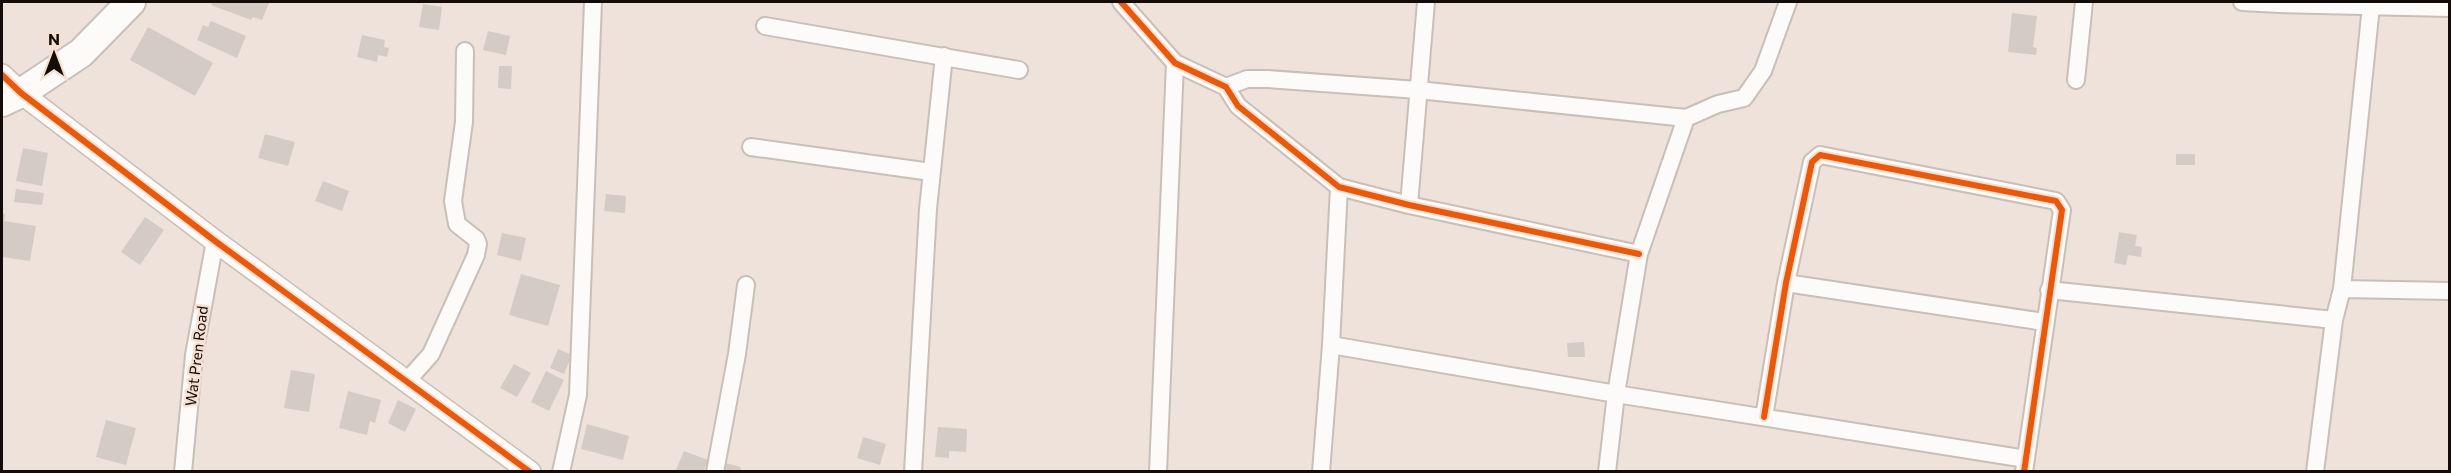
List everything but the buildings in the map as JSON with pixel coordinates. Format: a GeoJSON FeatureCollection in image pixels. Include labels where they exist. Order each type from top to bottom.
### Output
{"type":"FeatureCollection","features":[{"type":"Feature","properties":{"kind":"highway"},"geometry":{"type":"LineString","coordinates":[[8,90],[81,53],[131,2]]}},
{"type":"Feature","properties":{"kind":"street"},"geometry":{"type":"LineString","coordinates":[[561,471],[578,395],[593,2]]}},
{"type":"Feature","properties":{"kind":"street"},"geometry":{"type":"LineString","coordinates":[[1120,2],[1175,63],[1226,87],[1238,106],[1339,187],[1409,205],[1639,254]]}},
{"type":"Feature","properties":{"kind":"street"},"geometry":{"type":"LineString","coordinates":[[1409,205],[1426,2]]}},
{"type":"Feature","properties":{"kind":"street"},"geometry":{"type":"LineString","coordinates":[[1226,87],[1246,79],[1268,79],[1418,90],[1686,118],[1718,104],[1744,98],[1762,71],[1788,2]]}},
{"type":"Feature","properties":{"kind":"street"},"geometry":{"type":"LineString","coordinates":[[2076,80],[2084,2]]}},
{"type":"Feature","properties":{"kind":"street"},"geometry":{"type":"LineString","coordinates":[[2242,2],[2450,8]]}},
{"type":"Feature","properties":{"kind":"street"},"geometry":{"type":"LineString","coordinates":[[2315,471],[2334,320],[2342,289],[2371,6]]}},
{"type":"Feature","properties":{"kind":"street"},"geometry":{"type":"LineString","coordinates":[[765,26],[1019,70]]}},
{"type":"Feature","properties":{"kind":"street"},"geometry":{"type":"LineString","coordinates":[[407,381],[431,354],[476,255],[478,244],[476,239],[457,224],[454,216],[453,201],[464,122],[465,51]]}},
{"type":"Feature","properties":{"kind":"street"},"geometry":{"type":"LineString","coordinates":[[914,471],[931,172],[944,56]]}},
{"type":"Feature","properties":{"kind":"street"},"geometry":{"type":"LineString","coordinates":[[1158,471],[1175,63]]}},
{"type":"Feature","properties":{"kind":"street"},"geometry":{"type":"LineString","coordinates":[[8,90],[530,471]]}},
{"type":"Feature","properties":{"kind":"street"},"geometry":{"type":"LineString","coordinates":[[1607,471],[1616,394],[1639,254],[1686,118]]}},
{"type":"Feature","properties":{"kind":"street"},"geometry":{"type":"LineString","coordinates":[[751,147],[931,172]]}},
{"type":"Feature","properties":{"kind":"street"},"geometry":{"type":"LineString","coordinates":[[1331,345],[1764,417],[2025,465],[2062,210],[2056,201],[1820,155],[1812,162],[1786,283],[1764,417]]}},
{"type":"Feature","properties":{"kind":"street"},"geometry":{"type":"LineString","coordinates":[[1321,471],[1331,345],[1339,187]]}},
{"type":"Feature","properties":{"kind":"street","name":"Wat Pren Road"},"geometry":{"type":"LineString","coordinates":[[183,471],[194,355],[215,241]]}},
{"type":"Feature","properties":{"kind":"street"},"geometry":{"type":"LineString","coordinates":[[1786,283],[2044,322]]}},
{"type":"Feature","properties":{"kind":"street"},"geometry":{"type":"LineString","coordinates":[[716,471],[737,354],[746,285]]}},
{"type":"Feature","properties":{"kind":"street"},"geometry":{"type":"LineString","coordinates":[[2342,289],[2450,291]]}},
{"type":"Feature","properties":{"kind":"street"},"geometry":{"type":"LineString","coordinates":[[2049,290],[2334,320]]}},
{"type":"Feature","properties":{"kind":"cycle path"},"geometry":{"type":"LineString","coordinates":[[1121,2],[1175,63],[1226,87],[1238,106],[1339,187],[1409,205],[1639,254]]}},
{"type":"Feature","properties":{"kind":"cycle path"},"geometry":{"type":"LineString","coordinates":[[2,75],[21,93],[215,241],[530,472]]}},
{"type":"Feature","properties":{"kind":"cycle path"},"geometry":{"type":"LineString","coordinates":[[1764,417],[1786,283],[1812,162],[1820,155],[2056,201],[2062,210],[2024,472]]}}]}
